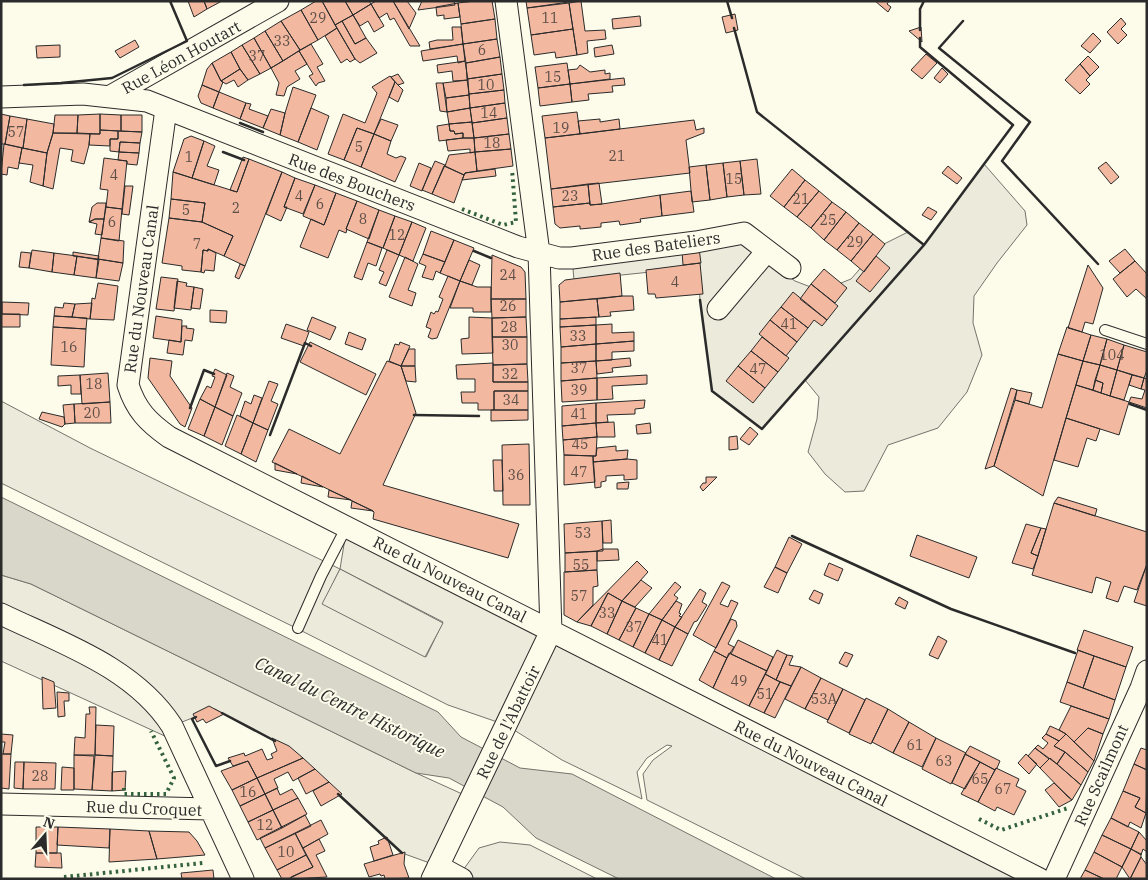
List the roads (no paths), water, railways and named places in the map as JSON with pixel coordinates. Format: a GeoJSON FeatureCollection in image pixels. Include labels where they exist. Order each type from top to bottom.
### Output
{"type":"FeatureCollection","features":[{"type":"Feature","properties":{"kind":"street","name":"Rue Léon Houtart"},"geometry":{"type":"LineString","coordinates":[[109,97],[278,1]]}},
{"type":"Feature","properties":{"kind":"street"},"geometry":{"type":"LineString","coordinates":[[506,1],[539,253],[551,631]]}},
{"type":"Feature","properties":{"kind":"street","name":"Rue Léon Houtart"},"geometry":{"type":"LineString","coordinates":[[1,97],[83,94],[146,102],[166,109]]}},
{"type":"Feature","properties":{"kind":"street","name":"Rue des Bouchers"},"geometry":{"type":"LineString","coordinates":[[166,109],[518,247],[539,253]]}},
{"type":"Feature","properties":{"kind":"street","name":"Rue du Nouveau Canal"},"geometry":{"type":"LineString","coordinates":[[166,109],[128,385],[132,399],[153,425],[169,437],[1040,879]]}},
{"type":"Feature","properties":{"kind":"street","name":"Rue des Bateliers"},"geometry":{"type":"LineString","coordinates":[[539,253],[559,258],[572,258],[696,242],[744,233],[790,268]]}},
{"type":"Feature","properties":{"kind":"street"},"geometry":{"type":"LineString","coordinates":[[718,309],[767,251]]}},
{"type":"Feature","properties":{"kind":"street"},"geometry":{"type":"LineString","coordinates":[[1,614],[105,664],[145,695],[164,713],[172,726],[210,809]]}},
{"type":"Feature","properties":{"kind":"street","name":"Rue de l'Abattoir"},"geometry":{"type":"LineString","coordinates":[[435,872],[551,631]]}},
{"type":"Feature","properties":{"kind":"street","name":"Rue Scailmont"},"geometry":{"type":"LineString","coordinates":[[1054,879],[1147,672]]}},
{"type":"Feature","properties":{"kind":"street","name":"Rue du Croquet"},"geometry":{"type":"LineString","coordinates":[[1,804],[210,809],[243,879]]}},
{"type":"Feature","properties":{"kind":"street"},"geometry":{"type":"LineString","coordinates":[[435,872],[462,879]]}},
{"type":"Feature","properties":{"kind":"lane"},"geometry":{"type":"LineString","coordinates":[[1105,330],[1147,344]]}},
{"type":"Feature","properties":{"kind":"lane"},"geometry":{"type":"LineString","coordinates":[[298,628],[321,576],[347,526]]}},
{"type":"Feature","properties":{"kind":"water","name":"Canal du Centre Historique"},"geometry":{"type":"Polygon","coordinates":[[[1,497],[438,712],[461,737],[520,768],[572,774],[776,879],[619,879],[536,838],[503,807],[449,778],[416,773],[31,584],[1,575],[1,497]]]}}]}
